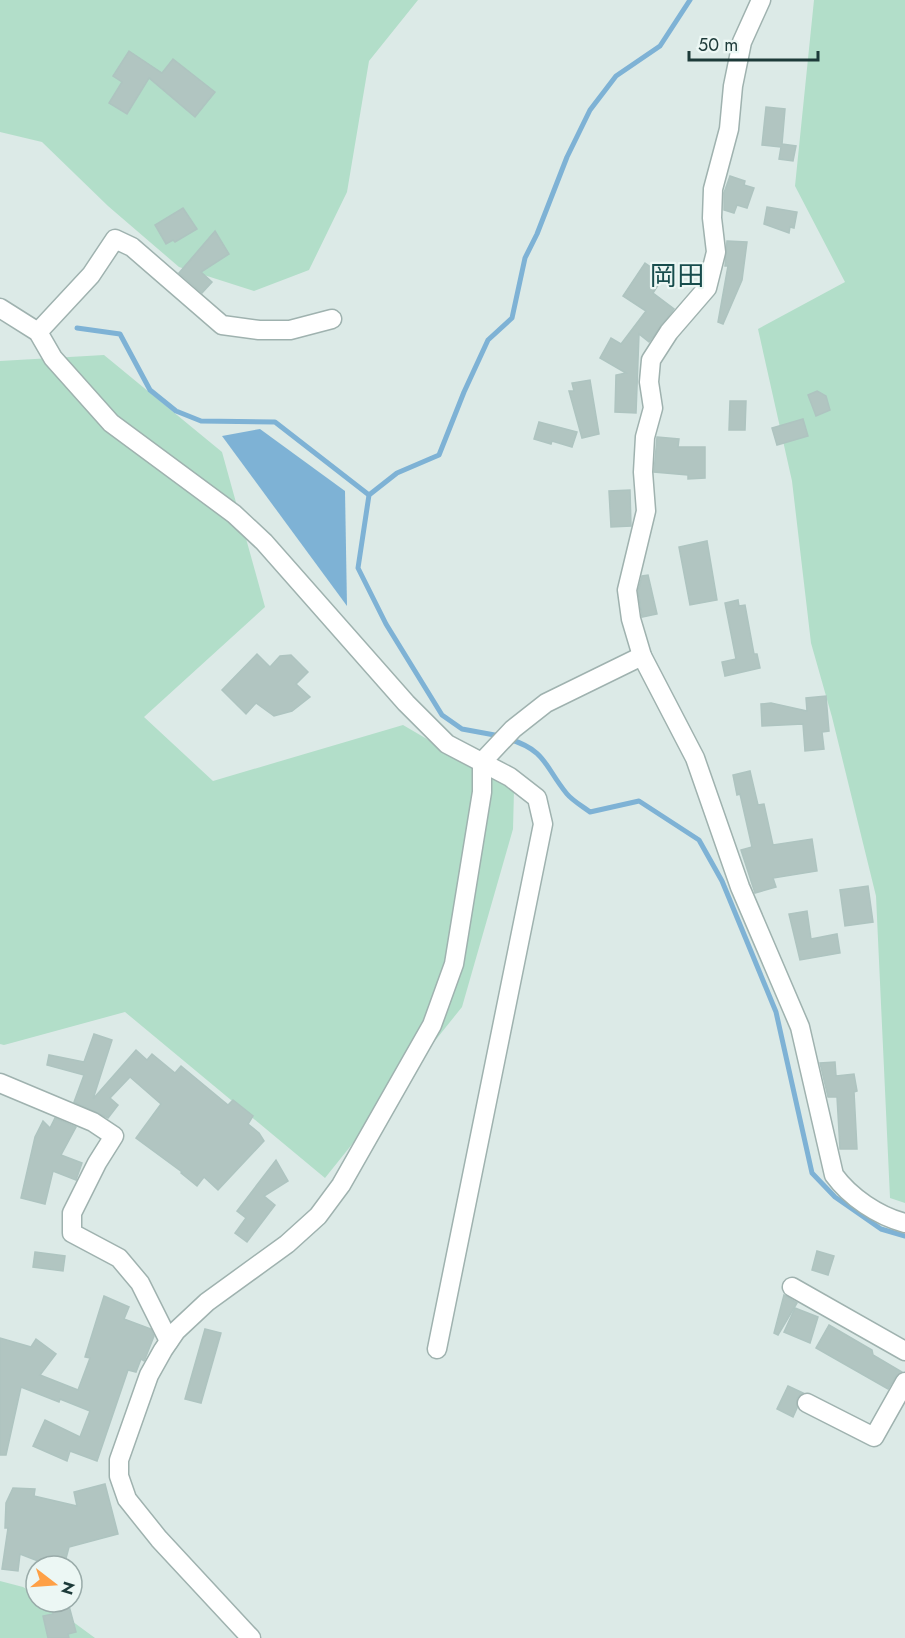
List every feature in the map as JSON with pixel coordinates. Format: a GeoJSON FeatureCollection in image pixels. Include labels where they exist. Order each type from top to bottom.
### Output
{"type":"FeatureCollection","features":[{"type":"Feature","properties":{"kind":"street"},"geometry":{"type":"LineString","coordinates":[[761,0],[742,42],[733,86],[729,129],[713,189],[712,218],[716,252],[707,288],[669,332],[651,360],[649,382],[653,408],[645,437],[643,472],[646,511],[627,590],[631,619],[642,656],[695,758],[740,887],[800,1027],[834,1175],[843,1188],[874,1210],[893,1220],[905,1223]]}},
{"type":"Feature","properties":{"kind":"street"},"geometry":{"type":"LineString","coordinates":[[38,332],[91,275],[115,239],[132,247],[222,325],[259,330],[290,330],[332,320]]}},
{"type":"Feature","properties":{"kind":"street"},"geometry":{"type":"LineString","coordinates":[[0,308],[38,332],[53,358],[111,423],[234,514],[264,542],[405,703],[447,744],[510,777],[537,798],[543,824],[437,1349]]}},
{"type":"Feature","properties":{"kind":"street"},"geometry":{"type":"LineString","coordinates":[[251,1638],[159,1539],[127,1499],[120,1482],[119,1460],[145,1386],[176,1331],[207,1302],[287,1244],[318,1216],[341,1185],[432,1025],[454,964],[482,792],[482,762],[530,714],[561,694],[642,656]]}},
{"type":"Feature","properties":{"kind":"street"},"geometry":{"type":"LineString","coordinates":[[0,1083],[93,1122],[114,1136],[97,1163],[72,1213],[72,1233],[119,1258],[140,1283],[169,1341]]}},
{"type":"Feature","properties":{"kind":"street"},"geometry":{"type":"LineString","coordinates":[[792,1287],[905,1351]]}},
{"type":"Feature","properties":{"kind":"street"},"geometry":{"type":"LineString","coordinates":[[807,1403],[874,1437],[905,1382]]}},
{"type":"Feature","properties":{"kind":"green space"},"geometry":{"type":"Polygon","coordinates":[[[0,0],[418,0],[369,61],[347,192],[309,270],[254,291],[179,267],[108,206],[42,142],[0,132],[0,0]]]}},
{"type":"Feature","properties":{"kind":"green space"},"geometry":{"type":"Polygon","coordinates":[[[814,0],[905,0],[905,1203],[890,1198],[876,896],[832,717],[811,643],[792,481],[758,329],[845,282],[795,186],[814,0]]]}},
{"type":"Feature","properties":{"kind":"green space"},"geometry":{"type":"Polygon","coordinates":[[[104,355],[222,452],[265,607],[144,717],[213,781],[403,725],[514,790],[513,829],[462,1007],[325,1178],[125,1012],[4,1045],[0,1044],[0,361],[104,355]]]}},
{"type":"Feature","properties":{"kind":"green space"},"geometry":{"type":"Polygon","coordinates":[[[0,1581],[24,1588],[24,1614],[62,1614],[95,1638],[0,1638],[0,1581]]]}},
{"type":"Feature","properties":{"kind":"water"},"geometry":{"type":"Polygon","coordinates":[[[260,429],[345,491],[347,606],[222,436],[260,429]]]}},
{"type":"Feature","properties":{"kind":"building"},"geometry":{"type":"Polygon","coordinates":[[[129,51],[162,73],[173,59],[215,92],[195,117],[149,78],[127,114],[109,103],[122,82],[113,76],[129,51]]]}},
{"type":"Feature","properties":{"kind":"building"},"geometry":{"type":"Polygon","coordinates":[[[766,107],[785,109],[782,144],[796,146],[793,161],[779,159],[781,147],[762,145],[766,107]]]}},
{"type":"Feature","properties":{"kind":"building"},"geometry":{"type":"Polygon","coordinates":[[[730,176],[745,181],[744,185],[754,188],[747,208],[737,205],[734,213],[724,210],[724,193],[730,176]]]}},
{"type":"Feature","properties":{"kind":"building"},"geometry":{"type":"Polygon","coordinates":[[[767,207],[797,212],[794,228],[790,227],[789,233],[764,224],[767,207]]]}},
{"type":"Feature","properties":{"kind":"building"},"geometry":{"type":"Polygon","coordinates":[[[183,208],[197,229],[175,242],[173,240],[166,244],[155,225],[183,208]]]}},
{"type":"Feature","properties":{"kind":"building"},"geometry":{"type":"Polygon","coordinates":[[[215,231],[229,254],[201,272],[212,282],[202,293],[179,273],[215,231]]]}},
{"type":"Feature","properties":{"kind":"building"},"geometry":{"type":"Polygon","coordinates":[[[727,241],[747,242],[742,280],[723,324],[718,322],[728,266],[725,266],[727,241]]]}},
{"type":"Feature","properties":{"kind":"building"},"geometry":{"type":"Polygon","coordinates":[[[645,263],[664,276],[653,293],[674,309],[649,342],[639,334],[636,413],[615,412],[616,375],[626,373],[600,358],[611,338],[621,344],[646,311],[623,296],[645,263]]]}},
{"type":"Feature","properties":{"kind":"building"},"geometry":{"type":"Polygon","coordinates":[[[590,380],[599,434],[582,438],[569,391],[574,391],[572,383],[590,380]]]}},
{"type":"Feature","properties":{"kind":"building"},"geometry":{"type":"Polygon","coordinates":[[[817,391],[826,396],[830,410],[816,416],[808,395],[817,391]]]}},
{"type":"Feature","properties":{"kind":"building"},"geometry":{"type":"Polygon","coordinates":[[[730,401],[746,401],[745,430],[729,430],[730,401]]]}},
{"type":"Feature","properties":{"kind":"building"},"geometry":{"type":"Polygon","coordinates":[[[803,419],[808,436],[777,445],[772,428],[803,419]]]}},
{"type":"Feature","properties":{"kind":"building"},"geometry":{"type":"Polygon","coordinates":[[[539,422],[577,432],[572,447],[534,439],[539,422]]]}},
{"type":"Feature","properties":{"kind":"building"},"geometry":{"type":"Polygon","coordinates":[[[657,437],[679,439],[678,447],[705,447],[705,478],[688,479],[688,475],[654,472],[657,437]]]}},
{"type":"Feature","properties":{"kind":"building"},"geometry":{"type":"Polygon","coordinates":[[[630,490],[631,526],[611,527],[609,491],[630,490]]]}},
{"type":"Feature","properties":{"kind":"building"},"geometry":{"type":"Polygon","coordinates":[[[707,541],[717,600],[690,605],[679,547],[707,541]]]}},
{"type":"Feature","properties":{"kind":"building"},"geometry":{"type":"Polygon","coordinates":[[[648,575],[657,614],[642,617],[638,591],[642,576],[648,575]]]}},
{"type":"Feature","properties":{"kind":"building"},"geometry":{"type":"Polygon","coordinates":[[[738,600],[739,606],[745,605],[754,654],[757,654],[760,668],[725,676],[722,662],[736,659],[725,603],[738,600]]]}},
{"type":"Feature","properties":{"kind":"building"},"geometry":{"type":"Polygon","coordinates":[[[257,654],[270,667],[280,656],[291,655],[308,672],[296,684],[310,697],[292,711],[274,716],[256,703],[246,714],[222,690],[257,654]]]}},
{"type":"Feature","properties":{"kind":"building"},"geometry":{"type":"Polygon","coordinates":[[[826,696],[829,731],[822,732],[824,749],[805,751],[803,724],[762,726],[761,704],[771,703],[807,711],[806,698],[826,696]]]}},
{"type":"Feature","properties":{"kind":"building"},"geometry":{"type":"Polygon","coordinates":[[[750,771],[758,805],[764,804],[773,845],[812,839],[817,871],[773,878],[776,887],[755,893],[741,850],[752,847],[740,794],[737,795],[733,775],[750,771]]]}},
{"type":"Feature","properties":{"kind":"building"},"geometry":{"type":"Polygon","coordinates":[[[868,886],[873,922],[845,926],[840,890],[868,886]]]}},
{"type":"Feature","properties":{"kind":"building"},"geometry":{"type":"Polygon","coordinates":[[[807,911],[811,939],[837,934],[840,953],[800,960],[789,914],[807,911]]]}},
{"type":"Feature","properties":{"kind":"building"},"geometry":{"type":"Polygon","coordinates":[[[94,1034],[112,1040],[93,1099],[136,1050],[147,1060],[152,1054],[175,1073],[181,1066],[228,1105],[233,1100],[253,1116],[248,1124],[259,1133],[264,1141],[218,1190],[204,1177],[197,1186],[136,1138],[161,1104],[130,1077],[110,1098],[118,1105],[108,1118],[74,1102],[84,1075],[47,1065],[49,1055],[84,1062],[94,1034]]]}},
{"type":"Feature","properties":{"kind":"building"},"geometry":{"type":"Polygon","coordinates":[[[835,1062],[836,1076],[854,1074],[857,1091],[854,1092],[857,1149],[840,1149],[837,1097],[828,1097],[820,1063],[835,1062]]]}},
{"type":"Feature","properties":{"kind":"building"},"geometry":{"type":"Polygon","coordinates":[[[55,1118],[76,1127],[61,1155],[82,1163],[76,1180],[53,1171],[45,1204],[21,1198],[35,1137],[43,1121],[50,1128],[55,1118]]]}},
{"type":"Feature","properties":{"kind":"building"},"geometry":{"type":"Polygon","coordinates":[[[276,1160],[288,1181],[264,1196],[275,1205],[247,1242],[235,1233],[246,1218],[237,1211],[276,1160]]]}},
{"type":"Feature","properties":{"kind":"building"},"geometry":{"type":"Polygon","coordinates":[[[817,1251],[834,1256],[828,1275],[812,1270],[817,1251]]]}},
{"type":"Feature","properties":{"kind":"building"},"geometry":{"type":"Polygon","coordinates":[[[35,1252],[65,1256],[63,1271],[33,1267],[35,1252]]]}},
{"type":"Feature","properties":{"kind":"building"},"geometry":{"type":"Polygon","coordinates":[[[784,1295],[797,1303],[778,1335],[774,1333],[784,1295]]]}},
{"type":"Feature","properties":{"kind":"building"},"geometry":{"type":"Polygon","coordinates":[[[104,1296],[129,1307],[124,1319],[151,1329],[154,1336],[144,1361],[141,1359],[136,1372],[128,1370],[97,1461],[70,1451],[67,1461],[33,1446],[45,1420],[80,1437],[90,1411],[21,1387],[6,1455],[0,1455],[0,1338],[31,1347],[36,1339],[56,1354],[40,1375],[78,1390],[90,1358],[85,1357],[104,1296]]]}},
{"type":"Feature","properties":{"kind":"building"},"geometry":{"type":"Polygon","coordinates":[[[795,1308],[818,1317],[810,1343],[784,1332],[795,1308]]]}},
{"type":"Feature","properties":{"kind":"building"},"geometry":{"type":"Polygon","coordinates":[[[829,1325],[872,1350],[873,1355],[902,1372],[896,1376],[888,1389],[816,1348],[829,1325]]]}},
{"type":"Feature","properties":{"kind":"building"},"geometry":{"type":"Polygon","coordinates":[[[205,1329],[221,1333],[201,1403],[185,1399],[205,1329]]]}},
{"type":"Feature","properties":{"kind":"building"},"geometry":{"type":"Polygon","coordinates":[[[788,1386],[803,1393],[797,1398],[797,1408],[793,1417],[777,1409],[788,1386]]]}},
{"type":"Feature","properties":{"kind":"building"},"geometry":{"type":"Polygon","coordinates":[[[105,1484],[118,1534],[69,1547],[67,1554],[20,1554],[18,1571],[2,1569],[8,1528],[5,1528],[6,1503],[13,1488],[35,1489],[34,1496],[77,1506],[74,1492],[105,1484]]]}},
{"type":"Feature","properties":{"kind":"building"},"geometry":{"type":"Polygon","coordinates":[[[71,1614],[76,1632],[68,1634],[69,1638],[48,1638],[43,1616],[71,1614]]]}},
{"type":"Feature","properties":{"kind":"waterway"},"geometry":{"type":"LineString","coordinates":[[500,736],[462,729],[442,715],[386,624],[358,568],[369,495],[397,473],[439,455],[488,340],[512,318],[525,258],[537,234],[567,157],[590,110],[616,76],[660,46],[690,0]]}},
{"type":"Feature","properties":{"kind":"waterway"},"geometry":{"type":"LineString","coordinates":[[77,328],[120,334],[150,390],[176,411],[201,421],[275,422],[369,495]]}},
{"type":"Feature","properties":{"kind":"waterway"},"geometry":{"type":"LineString","coordinates":[[509,739],[538,754],[567,794],[590,812],[639,801],[699,840],[722,881],[776,1012],[812,1173],[835,1197],[881,1229],[905,1236]]}},
{"type":"Feature","properties":{"kind":"district","name":"岡田"},"geometry":{"type":"Point","coordinates":[677,276]}}]}
